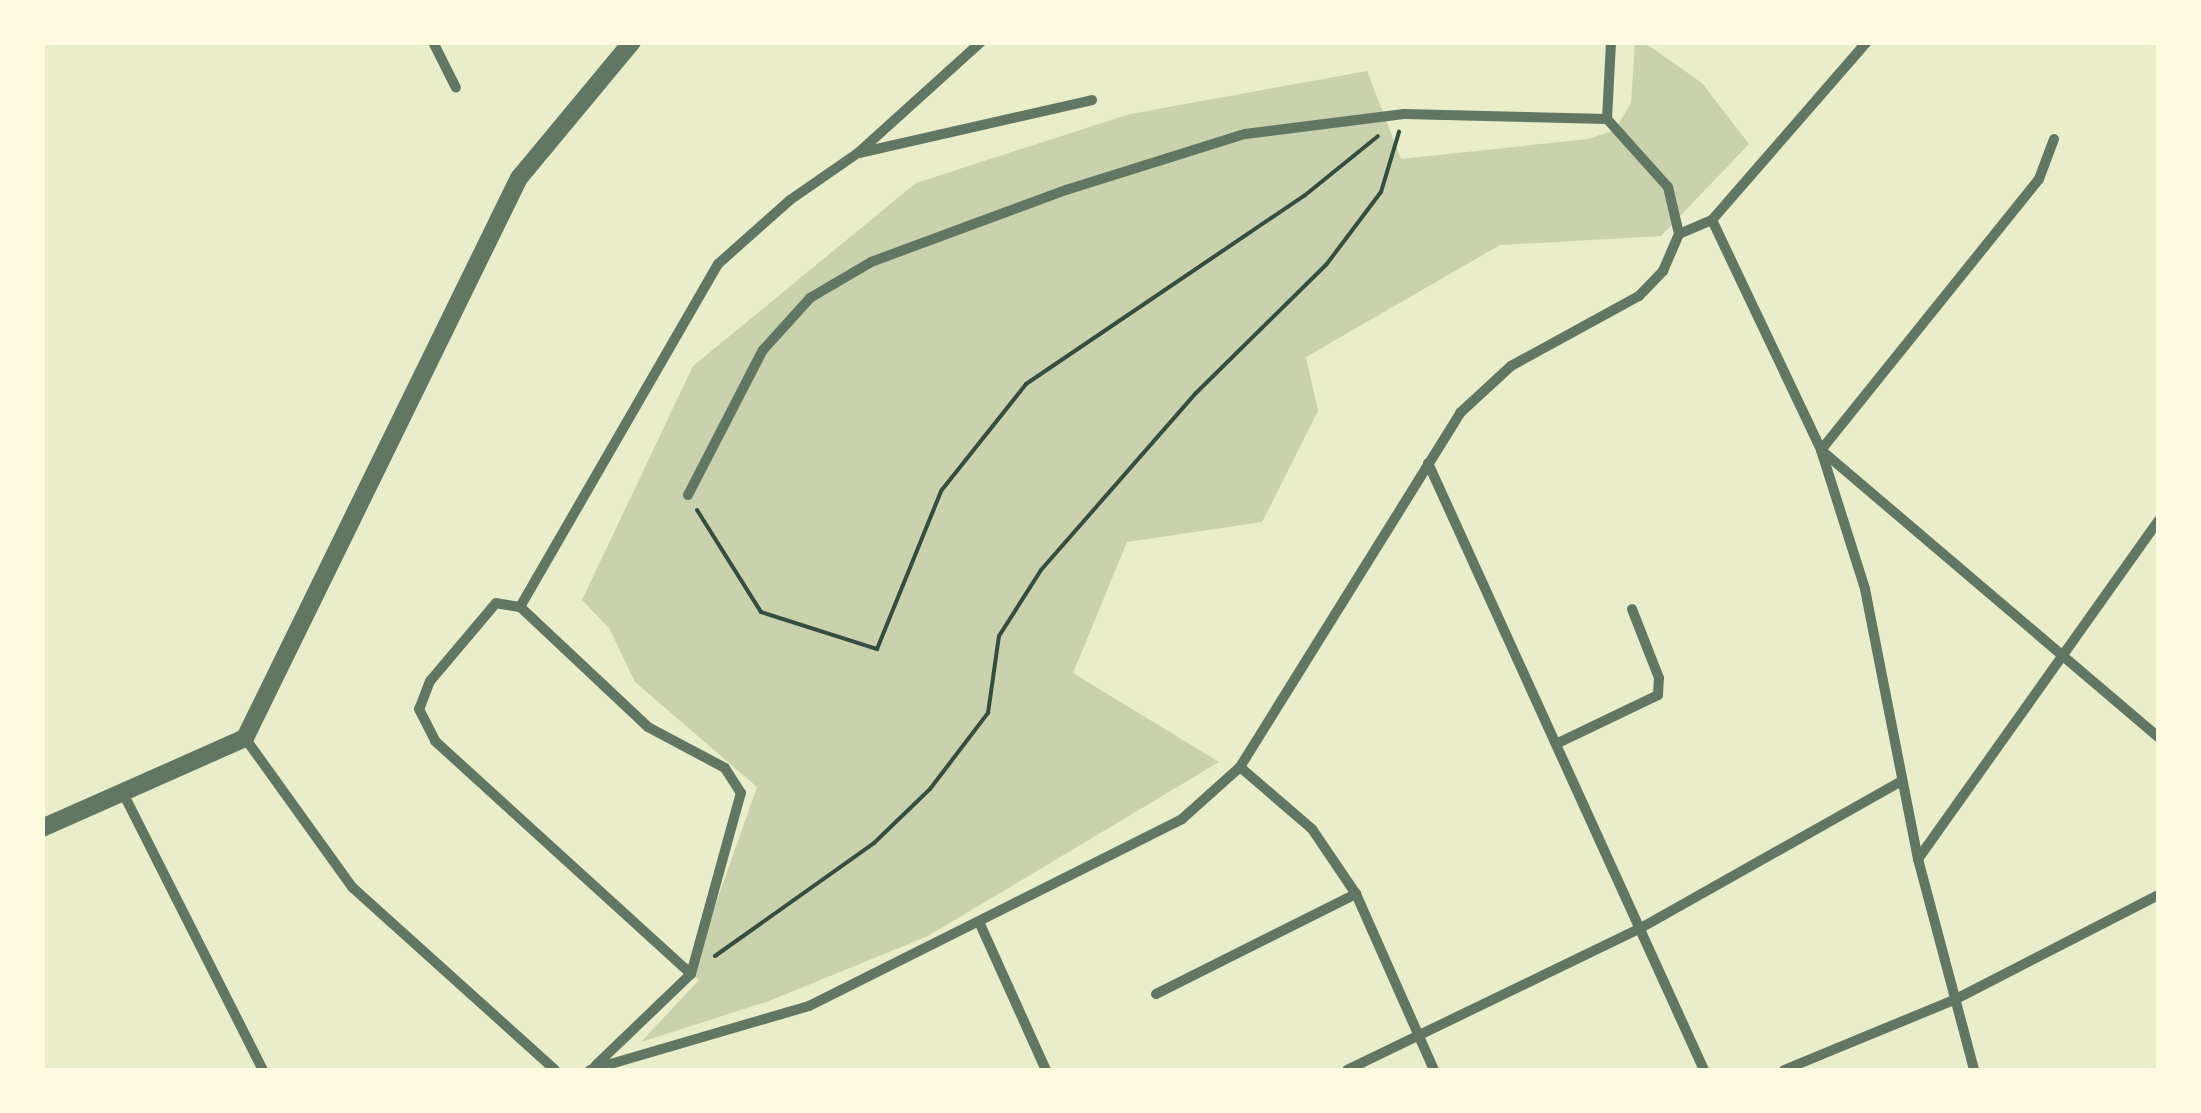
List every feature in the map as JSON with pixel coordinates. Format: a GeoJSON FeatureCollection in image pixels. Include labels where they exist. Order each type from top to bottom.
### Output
{"type":"FeatureCollection","features":[{"type":"Feature","properties":{"kind":"street"},"geometry":{"type":"LineString","coordinates":[[433,42],[456,88]]}},
{"type":"Feature","properties":{"kind":"street"},"geometry":{"type":"LineString","coordinates":[[42,828],[245,738],[520,178],[632,42]]}},
{"type":"Feature","properties":{"kind":"street"},"geometry":{"type":"LineString","coordinates":[[520,607],[718,264],[790,200],[858,153],[982,42]]}},
{"type":"Feature","properties":{"kind":"street"},"geometry":{"type":"LineString","coordinates":[[590,1070],[809,1006],[980,924],[1182,819],[1240,767],[1428,462],[1484,387],[1639,296],[1663,271],[1680,234],[1668,187],[1607,119],[1611,42]]}},
{"type":"Feature","properties":{"kind":"street"},"geometry":{"type":"LineString","coordinates":[[1680,234],[1712,220],[1867,42]]}},
{"type":"Feature","properties":{"kind":"street"},"geometry":{"type":"LineString","coordinates":[[858,153],[1092,100]]}},
{"type":"Feature","properties":{"kind":"street"},"geometry":{"type":"LineString","coordinates":[[688,495],[763,350],[810,298],[871,262],[1066,190],[1245,134],[1404,114],[1607,119]]}},
{"type":"Feature","properties":{"kind":"street"},"geometry":{"type":"LineString","coordinates":[[1821,450],[2038,179],[2054,139]]}},
{"type":"Feature","properties":{"kind":"street"},"geometry":{"type":"LineString","coordinates":[[1712,220],[1821,450],[1864,589],[1918,859],[1974,1070]]}},
{"type":"Feature","properties":{"kind":"street"},"geometry":{"type":"LineString","coordinates":[[1821,450],[2063,661],[2158,737]]}},
{"type":"Feature","properties":{"kind":"street"},"geometry":{"type":"LineString","coordinates":[[1428,462],[1704,1070]]}},
{"type":"Feature","properties":{"kind":"street"},"geometry":{"type":"LineString","coordinates":[[1918,859],[2063,661],[2158,521]]}},
{"type":"Feature","properties":{"kind":"street"},"geometry":{"type":"LineString","coordinates":[[590,1070],[691,974],[741,792],[736,779],[648,727],[520,607],[496,603],[430,680],[419,709],[435,741],[691,974]]}},
{"type":"Feature","properties":{"kind":"street"},"geometry":{"type":"LineString","coordinates":[[1558,743],[1658,694],[1660,678],[1632,609]]}},
{"type":"Feature","properties":{"kind":"street"},"geometry":{"type":"LineString","coordinates":[[245,738],[352,888],[555,1070]]}},
{"type":"Feature","properties":{"kind":"street"},"geometry":{"type":"LineString","coordinates":[[1240,767],[1312,829],[1356,894],[1434,1070]]}},
{"type":"Feature","properties":{"kind":"street"},"geometry":{"type":"LineString","coordinates":[[1347,1070],[1639,929],[1902,781]]}},
{"type":"Feature","properties":{"kind":"street"},"geometry":{"type":"LineString","coordinates":[[123,793],[263,1070]]}},
{"type":"Feature","properties":{"kind":"street"},"geometry":{"type":"LineString","coordinates":[[1156,994],[1356,894]]}},
{"type":"Feature","properties":{"kind":"street"},"geometry":{"type":"LineString","coordinates":[[1784,1070],[1956,998],[2158,894]]}},
{"type":"Feature","properties":{"kind":"street"},"geometry":{"type":"LineString","coordinates":[[980,924],[1046,1070]]}},
{"type":"Feature","properties":{"kind":"path"},"geometry":{"type":"LineString","coordinates":[[691,974],[874,843],[930,790],[988,712],[1000,636],[1041,570],[1196,393],[1326,265],[1380,192],[1404,114]]}},
{"type":"Feature","properties":{"kind":"path"},"geometry":{"type":"LineString","coordinates":[[688,495],[760,612],[877,649],[942,491],[1026,384],[1304,196],[1404,114]]}},
{"type":"Feature","properties":{"kind":"green space"},"geometry":{"type":"Polygon","coordinates":[[[1635,42],[1645,43],[1702,83],[1749,144],[1661,236],[1500,245],[1306,357],[1318,411],[1262,522],[1127,542],[1073,673],[1219,762],[928,936],[769,1001],[641,1042],[699,980],[691,974],[757,787],[635,682],[609,628],[582,600],[693,366],[916,183],[1130,114],[1367,71],[1401,159],[1588,139],[1615,130],[1631,103],[1635,42]]]}}]}
